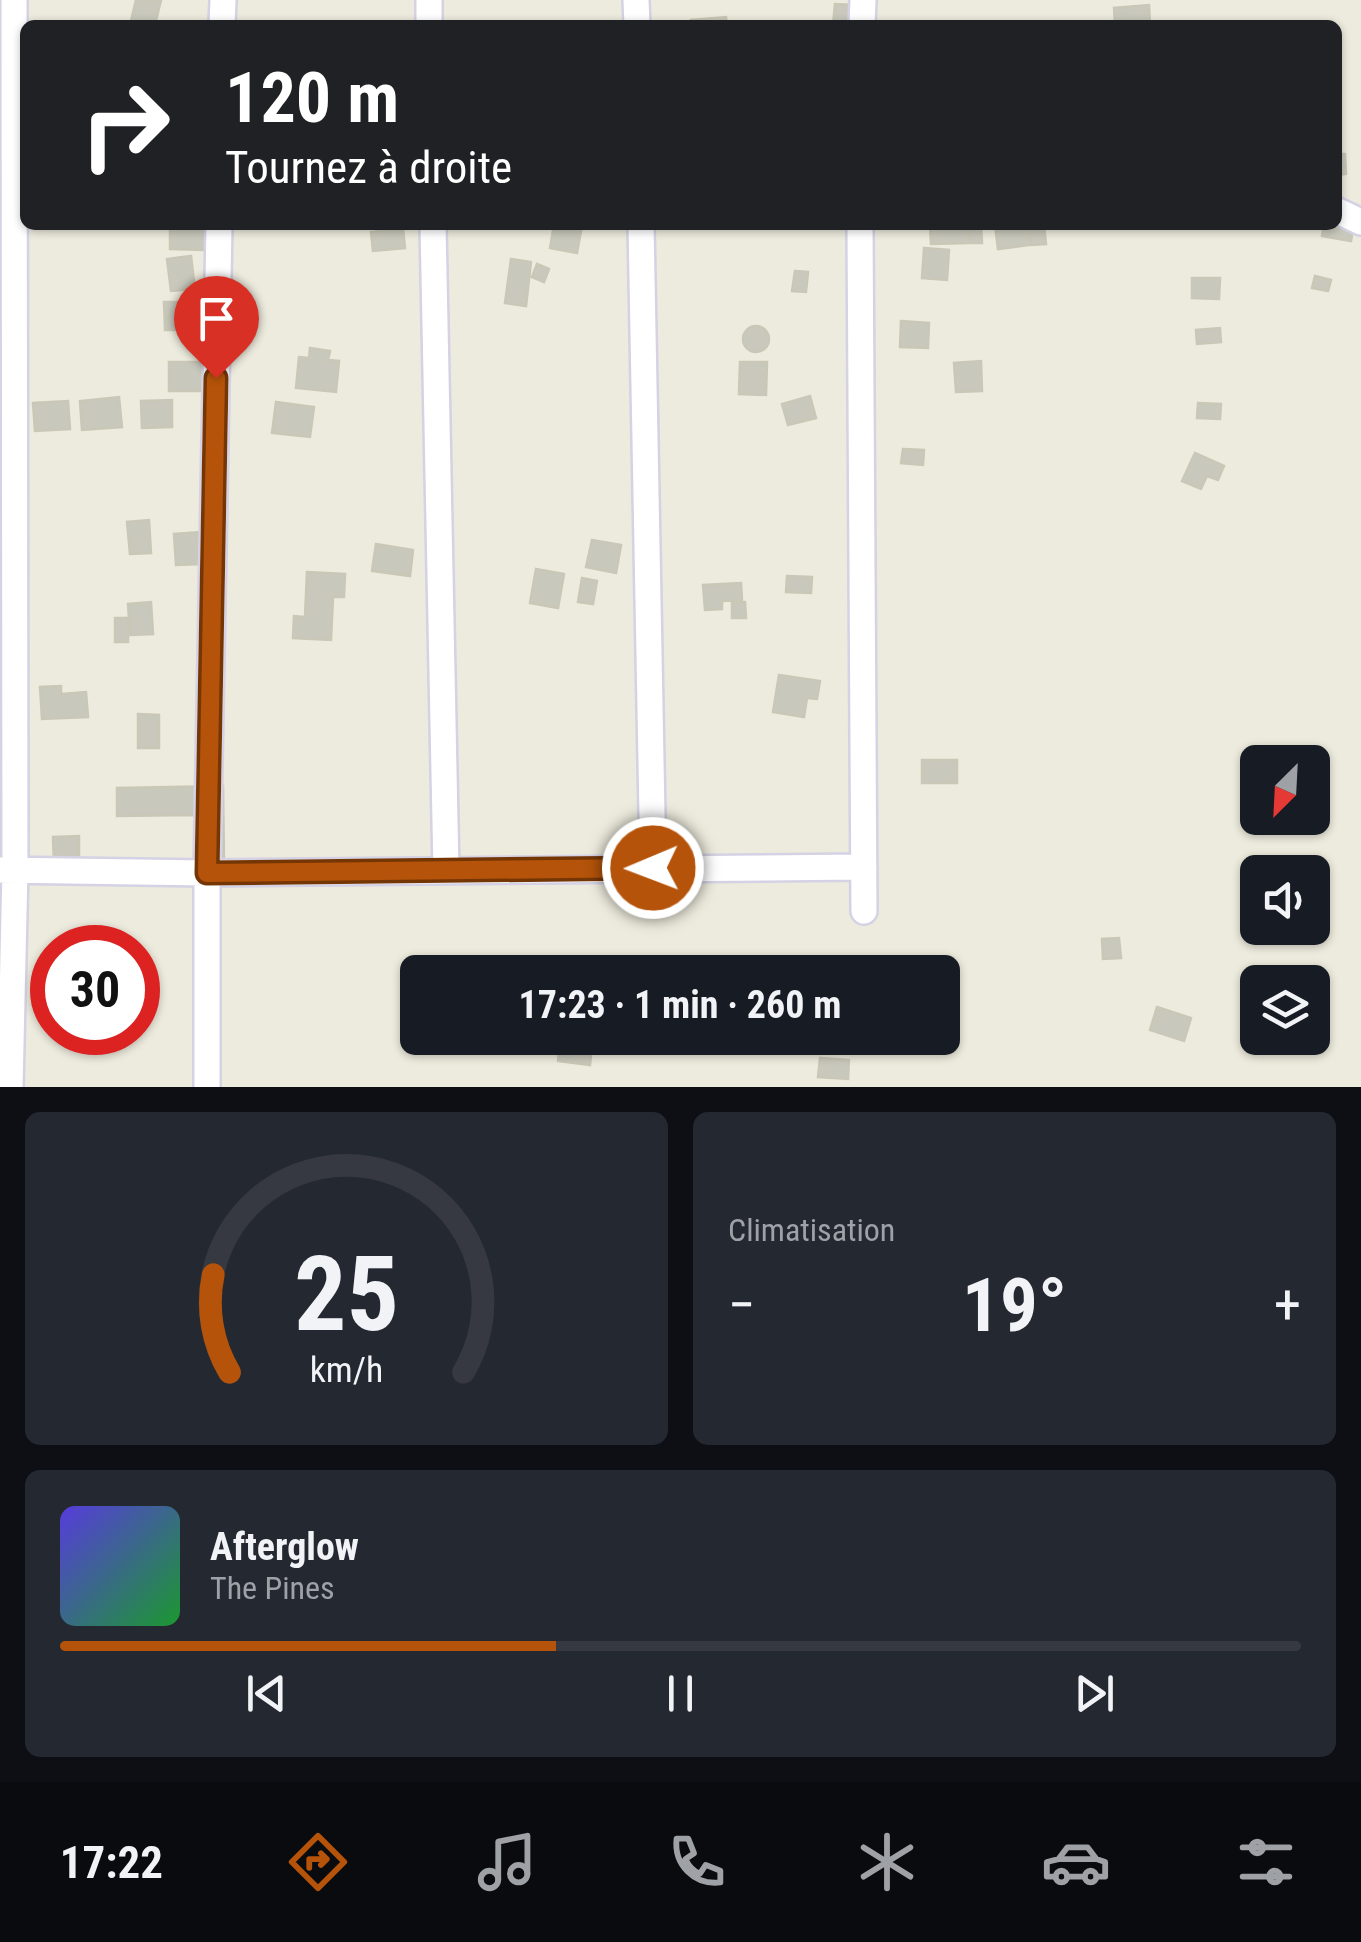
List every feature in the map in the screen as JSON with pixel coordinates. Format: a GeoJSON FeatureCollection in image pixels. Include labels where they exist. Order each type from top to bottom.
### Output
{"type":"FeatureCollection","features":[{"type":"Feature","properties":{"kind":"street"},"geometry":{"type":"LineString","coordinates":[[10,1087],[14,0]]}},
{"type":"Feature","properties":{"kind":"street"},"geometry":{"type":"LineString","coordinates":[[208,1087],[207,873],[219,230]]}},
{"type":"Feature","properties":{"kind":"street"},"geometry":{"type":"LineString","coordinates":[[433,230],[446,871]]}},
{"type":"Feature","properties":{"kind":"street"},"geometry":{"type":"LineString","coordinates":[[641,230],[653,868]]}},
{"type":"Feature","properties":{"kind":"street"},"geometry":{"type":"LineString","coordinates":[[860,230],[864,911]]}},
{"type":"Feature","properties":{"kind":"street"},"geometry":{"type":"LineString","coordinates":[[8,870],[207,873],[864,867]]}},
{"type":"Feature","properties":{"kind":"building"},"geometry":{"type":"Polygon","coordinates":[[[136,0],[161,0],[156,20],[131,20],[136,0]]]}},
{"type":"Feature","properties":{"kind":"building"},"geometry":{"type":"Polygon","coordinates":[[[835,4],[852,5],[851,20],[833,20],[835,4]]]}},
{"type":"Feature","properties":{"kind":"building"},"geometry":{"type":"Polygon","coordinates":[[[1149,5],[1150,20],[1115,20],[1114,8],[1149,5]]]}},
{"type":"Feature","properties":{"kind":"building"},"geometry":{"type":"Polygon","coordinates":[[[1342,154],[1345,154],[1346,174],[1342,174],[1342,154]]]}},
{"type":"Feature","properties":{"kind":"building"},"geometry":{"type":"Polygon","coordinates":[[[1342,224],[1354,225],[1351,241],[1322,236],[1323,230],[1342,230],[1342,224]]]}},
{"type":"Feature","properties":{"kind":"building"},"geometry":{"type":"Polygon","coordinates":[[[170,230],[205,230],[204,250],[170,249],[170,230]]]}},
{"type":"Feature","properties":{"kind":"building"},"geometry":{"type":"Polygon","coordinates":[[[403,230],[405,248],[373,251],[371,232],[403,230]]]}},
{"type":"Feature","properties":{"kind":"building"},"geometry":{"type":"Polygon","coordinates":[[[553,230],[581,230],[577,253],[550,248],[553,230]]]}},
{"type":"Feature","properties":{"kind":"building"},"geometry":{"type":"Polygon","coordinates":[[[930,230],[968,230],[969,243],[931,244],[930,230]]]}},
{"type":"Feature","properties":{"kind":"building"},"geometry":{"type":"Polygon","coordinates":[[[970,230],[981,230],[982,243],[971,243],[970,230]]]}},
{"type":"Feature","properties":{"kind":"building"},"geometry":{"type":"Polygon","coordinates":[[[996,230],[1028,230],[1029,245],[998,249],[996,230]]]}},
{"type":"Feature","properties":{"kind":"building"},"geometry":{"type":"Polygon","coordinates":[[[1030,230],[1045,230],[1046,244],[1031,245],[1030,230]]]}},
{"type":"Feature","properties":{"kind":"building"},"geometry":{"type":"Polygon","coordinates":[[[924,248],[949,250],[947,280],[922,278],[924,248]]]}},
{"type":"Feature","properties":{"kind":"building"},"geometry":{"type":"Polygon","coordinates":[[[191,256],[195,289],[171,291],[167,259],[191,256]]]}},
{"type":"Feature","properties":{"kind":"building"},"geometry":{"type":"Polygon","coordinates":[[[511,259],[531,262],[526,306],[505,303],[511,259]]]}},
{"type":"Feature","properties":{"kind":"building"},"geometry":{"type":"Polygon","coordinates":[[[537,264],[549,269],[544,282],[532,277],[537,264]]]}},
{"type":"Feature","properties":{"kind":"building"},"geometry":{"type":"Polygon","coordinates":[[[795,271],[808,272],[806,292],[792,291],[795,271]]]}},
{"type":"Feature","properties":{"kind":"building"},"geometry":{"type":"Polygon","coordinates":[[[1315,276],[1331,280],[1328,291],[1312,288],[1315,276]]]}},
{"type":"Feature","properties":{"kind":"building"},"geometry":{"type":"Polygon","coordinates":[[[1192,278],[1220,278],[1219,299],[1192,298],[1192,278]]]}},
{"type":"Feature","properties":{"kind":"building"},"geometry":{"type":"Polygon","coordinates":[[[164,302],[199,302],[199,330],[165,330],[164,302]]]}},
{"type":"Feature","properties":{"kind":"building"},"geometry":{"type":"Polygon","coordinates":[[[901,321],[929,323],[928,348],[900,347],[901,321]]]}},
{"type":"Feature","properties":{"kind":"building"},"geometry":{"type":"Polygon","coordinates":[[[756,326],[765,330],[769,339],[765,348],[756,352],[747,348],[743,339],[747,330],[756,326]]]}},
{"type":"Feature","properties":{"kind":"building"},"geometry":{"type":"Polygon","coordinates":[[[1220,328],[1221,342],[1197,344],[1196,330],[1220,328]]]}},
{"type":"Feature","properties":{"kind":"building"},"geometry":{"type":"Polygon","coordinates":[[[310,348],[330,351],[328,360],[339,361],[336,392],[296,388],[299,357],[309,358],[310,348]]]}},
{"type":"Feature","properties":{"kind":"building"},"geometry":{"type":"Polygon","coordinates":[[[981,361],[982,391],[956,392],[954,363],[981,361]]]}},
{"type":"Feature","properties":{"kind":"building"},"geometry":{"type":"Polygon","coordinates":[[[169,362],[204,362],[204,391],[169,391],[169,362]]]}},
{"type":"Feature","properties":{"kind":"building"},"geometry":{"type":"Polygon","coordinates":[[[740,362],[767,362],[766,395],[739,394],[740,362]]]}},
{"type":"Feature","properties":{"kind":"building"},"geometry":{"type":"Polygon","coordinates":[[[810,396],[816,418],[788,425],[782,404],[810,396]]]}},
{"type":"Feature","properties":{"kind":"building"},"geometry":{"type":"Polygon","coordinates":[[[119,397],[122,427],[82,430],[80,401],[119,397]]]}},
{"type":"Feature","properties":{"kind":"building"},"geometry":{"type":"Polygon","coordinates":[[[172,400],[172,427],[142,428],[141,401],[172,400]]]}},
{"type":"Feature","properties":{"kind":"building"},"geometry":{"type":"Polygon","coordinates":[[[68,401],[70,429],[35,431],[33,403],[68,401]]]}},
{"type":"Feature","properties":{"kind":"building"},"geometry":{"type":"Polygon","coordinates":[[[276,402],[314,407],[310,437],[272,433],[276,402]]]}},
{"type":"Feature","properties":{"kind":"building"},"geometry":{"type":"Polygon","coordinates":[[[1198,403],[1221,404],[1220,419],[1197,418],[1198,403]]]}},
{"type":"Feature","properties":{"kind":"building"},"geometry":{"type":"Polygon","coordinates":[[[903,449],[924,450],[923,465],[901,463],[903,449]]]}},
{"type":"Feature","properties":{"kind":"building"},"geometry":{"type":"Polygon","coordinates":[[[1195,453],[1224,466],[1218,480],[1207,476],[1201,489],[1182,481],[1195,453]]]}},
{"type":"Feature","properties":{"kind":"building"},"geometry":{"type":"Polygon","coordinates":[[[149,520],[151,553],[130,554],[127,522],[149,520]]]}},
{"type":"Feature","properties":{"kind":"building"},"geometry":{"type":"Polygon","coordinates":[[[201,532],[203,564],[176,565],[174,534],[201,532]]]}},
{"type":"Feature","properties":{"kind":"building"},"geometry":{"type":"Polygon","coordinates":[[[592,540],[621,545],[616,573],[586,567],[592,540]]]}},
{"type":"Feature","properties":{"kind":"building"},"geometry":{"type":"Polygon","coordinates":[[[376,544],[413,550],[410,576],[372,571],[376,544]]]}},
{"type":"Feature","properties":{"kind":"building"},"geometry":{"type":"Polygon","coordinates":[[[536,569],[564,574],[558,608],[530,603],[536,569]]]}},
{"type":"Feature","properties":{"kind":"building"},"geometry":{"type":"Polygon","coordinates":[[[307,572],[345,574],[344,597],[333,597],[331,640],[293,638],[294,616],[305,617],[307,572]]]}},
{"type":"Feature","properties":{"kind":"building"},"geometry":{"type":"Polygon","coordinates":[[[787,576],[812,577],[811,593],[786,592],[787,576]]]}},
{"type":"Feature","properties":{"kind":"building"},"geometry":{"type":"Polygon","coordinates":[[[582,578],[597,581],[593,604],[578,602],[582,578]]]}},
{"type":"Feature","properties":{"kind":"building"},"geometry":{"type":"Polygon","coordinates":[[[741,583],[742,600],[722,601],[722,609],[705,610],[703,585],[741,583]]]}},
{"type":"Feature","properties":{"kind":"building"},"geometry":{"type":"Polygon","coordinates":[[[151,602],[153,634],[130,635],[128,604],[151,602]]]}},
{"type":"Feature","properties":{"kind":"building"},"geometry":{"type":"Polygon","coordinates":[[[745,602],[746,618],[732,618],[732,603],[745,602]]]}},
{"type":"Feature","properties":{"kind":"building"},"geometry":{"type":"Polygon","coordinates":[[[115,618],[128,618],[128,642],[115,642],[115,618]]]}},
{"type":"Feature","properties":{"kind":"building"},"geometry":{"type":"Polygon","coordinates":[[[779,675],[820,681],[817,699],[807,698],[804,717],[773,712],[779,675]]]}},
{"type":"Feature","properties":{"kind":"building"},"geometry":{"type":"Polygon","coordinates":[[[61,686],[61,694],[86,692],[88,717],[42,719],[40,687],[61,686]]]}},
{"type":"Feature","properties":{"kind":"building"},"geometry":{"type":"Polygon","coordinates":[[[138,714],[159,715],[159,748],[138,748],[138,714]]]}},
{"type":"Feature","properties":{"kind":"building"},"geometry":{"type":"Polygon","coordinates":[[[922,760],[957,760],[957,783],[922,783],[922,760]]]}},
{"type":"Feature","properties":{"kind":"building"},"geometry":{"type":"Polygon","coordinates":[[[223,786],[224,862],[195,862],[195,815],[117,816],[117,788],[223,786]]]}},
{"type":"Feature","properties":{"kind":"building"},"geometry":{"type":"Polygon","coordinates":[[[79,836],[79,866],[54,866],[53,837],[79,836]]]}},
{"type":"Feature","properties":{"kind":"building"},"geometry":{"type":"Polygon","coordinates":[[[1119,938],[1121,958],[1103,959],[1102,939],[1119,938]]]}},
{"type":"Feature","properties":{"kind":"building"},"geometry":{"type":"Polygon","coordinates":[[[1157,1007],[1191,1018],[1184,1041],[1150,1030],[1157,1007]]]}},
{"type":"Feature","properties":{"kind":"building"},"geometry":{"type":"Polygon","coordinates":[[[559,1055],[591,1055],[590,1065],[558,1061],[559,1055]]]}},
{"type":"Feature","properties":{"kind":"building"},"geometry":{"type":"Polygon","coordinates":[[[820,1058],[849,1060],[848,1079],[818,1077],[820,1058]]]}},
{"type":"Feature","properties":{"kind":"route"},"geometry":{"type":"LineString","coordinates":[[216,378],[207,873],[653,868]]}}]}
